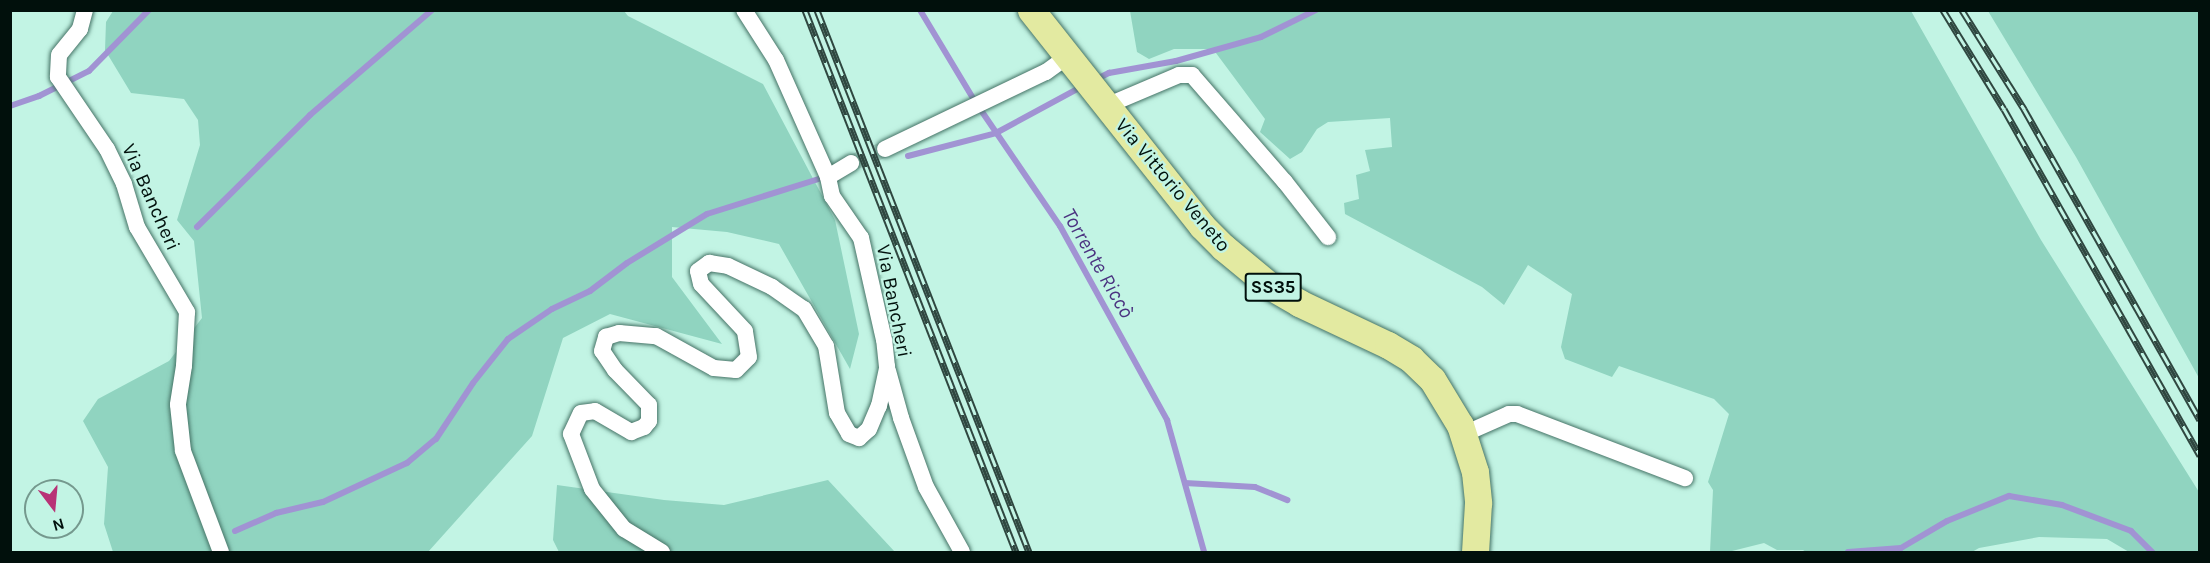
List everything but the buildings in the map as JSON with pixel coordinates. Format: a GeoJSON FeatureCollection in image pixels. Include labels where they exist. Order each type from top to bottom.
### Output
{"type":"FeatureCollection","features":[{"type":"Feature","properties":{"kind":"main road","name":"Via Vittorio Veneto"},"geometry":{"type":"LineString","coordinates":[[1031,10],[1056,64],[1106,106],[1202,226],[1223,248],[1270,286],[1299,303],[1379,340],[1411,359],[1432,380],[1450,405],[1464,434],[1475,472],[1478,503],[1475,552]]}},
{"type":"Feature","properties":{"kind":"street","name":"Via Bancheri"},"geometry":{"type":"LineString","coordinates":[[86,10],[80,29],[59,55],[58,77],[107,149],[124,184],[137,227],[187,312],[184,366],[178,405],[183,451],[221,552]]}},
{"type":"Feature","properties":{"kind":"street","name":"Via Bancheri"},"geometry":{"type":"LineString","coordinates":[[662,552],[624,529],[592,489],[572,434],[581,413],[595,411],[631,432],[644,427],[649,421],[650,405],[615,370],[602,351],[606,337],[619,333],[656,336],[714,368],[736,370],[749,357],[746,331],[701,284],[698,271],[710,263],[728,266],[772,287],[804,309],[826,346],[837,413],[849,434],[859,438],[869,429],[879,406],[887,366],[884,340],[861,238],[832,196],[828,177],[776,60],[744,10]]}},
{"type":"Feature","properties":{"kind":"street"},"geometry":{"type":"LineString","coordinates":[[885,149],[1056,64]]}},
{"type":"Feature","properties":{"kind":"street"},"geometry":{"type":"LineString","coordinates":[[1106,106],[1179,75],[1192,75],[1285,182],[1328,237]]}},
{"type":"Feature","properties":{"kind":"street"},"geometry":{"type":"LineString","coordinates":[[828,177],[851,163]]}},
{"type":"Feature","properties":{"kind":"street"},"geometry":{"type":"LineString","coordinates":[[887,366],[901,418],[926,486],[963,552]]}},
{"type":"Feature","properties":{"kind":"street"},"geometry":{"type":"LineString","coordinates":[[1464,434],[1513,414],[1685,478]]}},
{"type":"Feature","properties":{"kind":"green space"},"geometry":{"type":"Polygon","coordinates":[[[113,11],[624,11],[628,16],[763,84],[835,220],[859,334],[850,369],[779,244],[727,232],[672,227],[672,277],[722,344],[610,314],[563,338],[532,436],[428,552],[113,552],[104,524],[108,467],[83,421],[98,399],[169,361],[202,318],[194,241],[177,220],[200,145],[198,120],[184,99],[131,93],[105,50],[106,22],[113,11]]]}},
{"type":"Feature","properties":{"kind":"green space"},"geometry":{"type":"Polygon","coordinates":[[[1130,11],[1911,11],[2041,240],[2199,492],[2199,552],[2129,552],[2107,539],[2039,537],[1979,548],[1972,552],[1806,552],[1777,550],[1764,543],[1728,552],[1710,552],[1713,490],[1708,482],[1729,414],[1714,399],[1619,366],[1612,377],[1565,359],[1561,347],[1572,294],[1528,265],[1504,305],[1482,287],[1345,214],[1344,203],[1359,199],[1356,175],[1370,171],[1365,150],[1392,147],[1390,118],[1328,122],[1317,129],[1302,152],[1290,159],[1260,132],[1265,119],[1213,49],[1174,49],[1149,59],[1137,52],[1130,11]]]}},
{"type":"Feature","properties":{"kind":"green space"},"geometry":{"type":"Polygon","coordinates":[[[1988,11],[2199,11],[2199,378],[2076,157],[1988,11]]]}},
{"type":"Feature","properties":{"kind":"green space"},"geometry":{"type":"Polygon","coordinates":[[[828,480],[895,552],[559,552],[553,540],[557,485],[664,500],[724,505],[828,480]]]}},
{"type":"Feature","properties":{"kind":"waterway"},"geometry":{"type":"LineString","coordinates":[[10,106],[39,96],[89,71],[149,10]]}},
{"type":"Feature","properties":{"kind":"waterway"},"geometry":{"type":"LineString","coordinates":[[197,227],[310,115],[432,10]]}},
{"type":"Feature","properties":{"kind":"waterway","name":"Torrente Riccò"},"geometry":{"type":"LineString","coordinates":[[920,10],[974,100],[1060,226],[1167,420],[1204,552]]}},
{"type":"Feature","properties":{"kind":"waterway"},"geometry":{"type":"LineString","coordinates":[[1095,80],[1109,73],[1176,61],[1261,37],[1316,10]]}},
{"type":"Feature","properties":{"kind":"waterway","name":"Torrente Riccò"},"geometry":{"type":"LineString","coordinates":[[908,156],[996,133],[1083,86]]}},
{"type":"Feature","properties":{"kind":"waterway"},"geometry":{"type":"LineString","coordinates":[[235,531],[276,513],[323,502],[407,463],[436,439],[473,383],[508,339],[552,309],[590,291],[627,263],[707,214],[819,179]]}},
{"type":"Feature","properties":{"kind":"waterway"},"geometry":{"type":"LineString","coordinates":[[1185,483],[1255,487],[1288,500]]}},
{"type":"Feature","properties":{"kind":"waterway"},"geometry":{"type":"LineString","coordinates":[[1848,552],[1901,548],[1947,521],[2009,496],[2062,505],[2131,531],[2152,552]]}},
{"type":"Feature","properties":{"kind":"tunnel"},"geometry":{"type":"LineString","coordinates":[[851,163],[885,149]]}},
{"type":"Feature","properties":{"kind":"railway"},"geometry":{"type":"LineString","coordinates":[[805,10],[1016,552]]}},
{"type":"Feature","properties":{"kind":"railway"},"geometry":{"type":"LineString","coordinates":[[817,10],[1029,552]]}},
{"type":"Feature","properties":{"kind":"railway"},"geometry":{"type":"LineString","coordinates":[[1943,10],[2004,109],[2200,455]]}},
{"type":"Feature","properties":{"kind":"railway"},"geometry":{"type":"LineString","coordinates":[[1962,10],[2024,109],[2200,420]]}}]}
